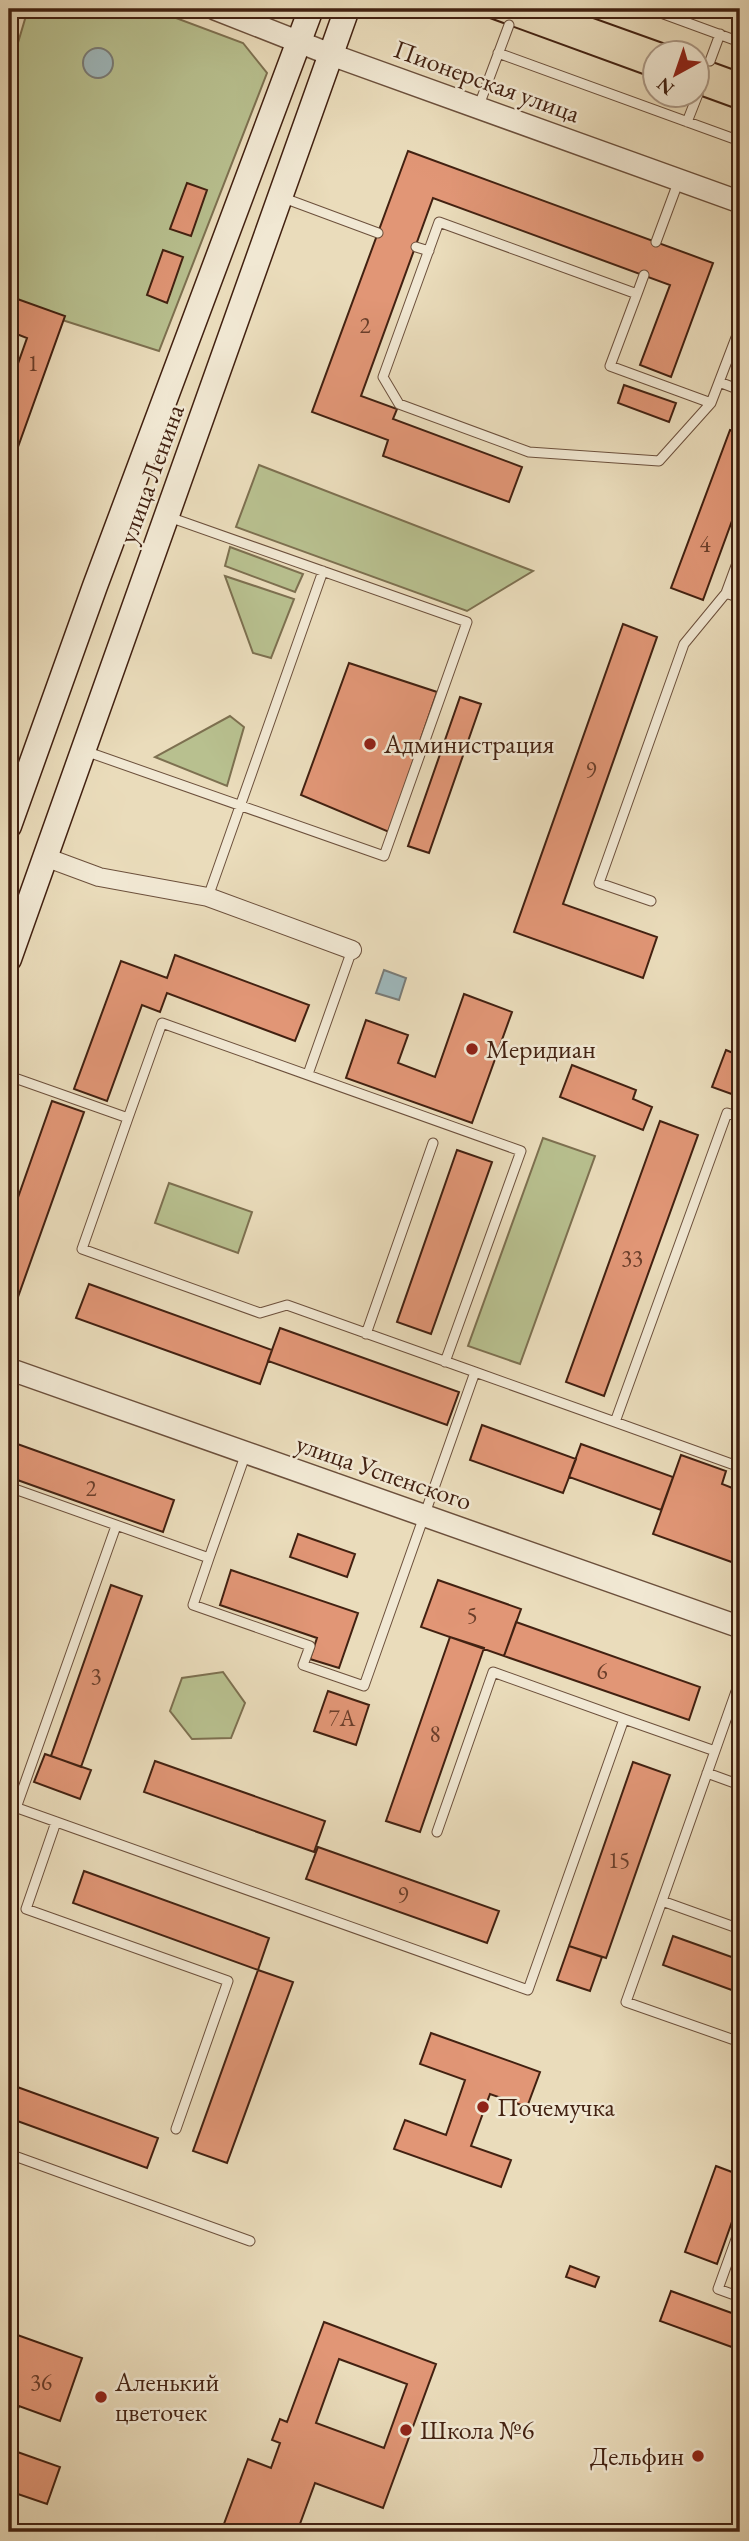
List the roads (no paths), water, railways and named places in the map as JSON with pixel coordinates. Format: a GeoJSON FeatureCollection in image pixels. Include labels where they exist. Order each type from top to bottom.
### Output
{"type":"FeatureCollection","features":[{"type":"Feature","properties":{"kind":"main road","name":"улица Ленина"},"geometry":{"type":"LineString","coordinates":[[9,825],[95,586],[311,9]]}},
{"type":"Feature","properties":{"kind":"main road","name":"улица Ленина"},"geometry":{"type":"LineString","coordinates":[[9,959],[347,9]]}},
{"type":"Feature","properties":{"kind":"street","name":"Пионерская улица"},"geometry":{"type":"LineString","coordinates":[[215,9],[332,55],[740,202]]}},
{"type":"Feature","properties":{"kind":"street"},"geometry":{"type":"LineString","coordinates":[[45,857],[99,877],[208,897],[352,950]]}},
{"type":"Feature","properties":{"kind":"street","name":"улица Успенского"},"geometry":{"type":"LineString","coordinates":[[9,1369],[740,1627]]}},
{"type":"Feature","properties":{"kind":"lane"},"geometry":{"type":"LineString","coordinates":[[650,9],[740,42]]}},
{"type":"Feature","properties":{"kind":"lane"},"geometry":{"type":"LineString","coordinates":[[478,108],[509,25]]}},
{"type":"Feature","properties":{"kind":"lane"},"geometry":{"type":"LineString","coordinates":[[710,61],[719,34]]}},
{"type":"Feature","properties":{"kind":"lane"},"geometry":{"type":"LineString","coordinates":[[499,53],[740,141]]}},
{"type":"Feature","properties":{"kind":"lane"},"geometry":{"type":"LineString","coordinates":[[687,122],[692,108]]}},
{"type":"Feature","properties":{"kind":"lane"},"geometry":{"type":"LineString","coordinates":[[656,242],[679,180]]}},
{"type":"Feature","properties":{"kind":"lane"},"geometry":{"type":"LineString","coordinates":[[281,197],[378,233]]}},
{"type":"Feature","properties":{"kind":"lane"},"geometry":{"type":"LineString","coordinates":[[637,294],[439,222],[383,377],[399,404],[529,452],[659,461],[711,403],[740,327]]}},
{"type":"Feature","properties":{"kind":"lane"},"geometry":{"type":"LineString","coordinates":[[416,247],[429,251]]}},
{"type":"Feature","properties":{"kind":"lane"},"geometry":{"type":"LineString","coordinates":[[644,275],[610,366],[711,403]]}},
{"type":"Feature","properties":{"kind":"lane"},"geometry":{"type":"LineString","coordinates":[[719,382],[740,390]]}},
{"type":"Feature","properties":{"kind":"lane"},"geometry":{"type":"LineString","coordinates":[[83,750],[384,856],[467,622],[167,516]]}},
{"type":"Feature","properties":{"kind":"lane"},"geometry":{"type":"LineString","coordinates":[[651,901],[599,883],[684,644],[726,593],[740,555]]}},
{"type":"Feature","properties":{"kind":"lane"},"geometry":{"type":"LineString","coordinates":[[208,897],[323,571]]}},
{"type":"Feature","properties":{"kind":"lane"},"geometry":{"type":"LineString","coordinates":[[726,593],[740,598]]}},
{"type":"Feature","properties":{"kind":"lane"},"geometry":{"type":"LineString","coordinates":[[308,1074],[352,950]]}},
{"type":"Feature","properties":{"kind":"lane"},"geometry":{"type":"LineString","coordinates":[[445,1362],[520,1151],[162,1023],[82,1249],[260,1313],[287,1305],[366,1334],[740,1467]]}},
{"type":"Feature","properties":{"kind":"lane"},"geometry":{"type":"LineString","coordinates":[[9,1076],[128,1118]]}},
{"type":"Feature","properties":{"kind":"lane"},"geometry":{"type":"LineString","coordinates":[[615,1422],[727,1113],[740,1118]]}},
{"type":"Feature","properties":{"kind":"lane"},"geometry":{"type":"LineString","coordinates":[[366,1334],[433,1143]]}},
{"type":"Feature","properties":{"kind":"lane"},"geometry":{"type":"LineString","coordinates":[[246,1453],[193,1605],[310,1646],[303,1665],[364,1686],[475,1372]]}},
{"type":"Feature","properties":{"kind":"lane"},"geometry":{"type":"LineString","coordinates":[[9,1487],[209,1558]]}},
{"type":"Feature","properties":{"kind":"lane"},"geometry":{"type":"LineString","coordinates":[[116,1525],[13,1807],[528,1990],[624,1719]]}},
{"type":"Feature","properties":{"kind":"lane"},"geometry":{"type":"LineString","coordinates":[[436,1832],[493,1672],[715,1751]]}},
{"type":"Feature","properties":{"kind":"lane"},"geometry":{"type":"LineString","coordinates":[[740,1680],[626,2002],[740,2042]]}},
{"type":"Feature","properties":{"kind":"lane"},"geometry":{"type":"LineString","coordinates":[[707,1773],[740,1785]]}},
{"type":"Feature","properties":{"kind":"lane"},"geometry":{"type":"LineString","coordinates":[[56,1822],[26,1909],[228,1981],[176,2129]]}},
{"type":"Feature","properties":{"kind":"lane"},"geometry":{"type":"LineString","coordinates":[[662,1901],[740,1929]]}},
{"type":"Feature","properties":{"kind":"lane"},"geometry":{"type":"LineString","coordinates":[[9,2154],[250,2241]]}},
{"type":"Feature","properties":{"kind":"lane"},"geometry":{"type":"LineString","coordinates":[[740,2228],[719,2289],[740,2297]]}},
{"type":"Feature","properties":{"kind":"water"},"geometry":{"type":"Polygon","coordinates":[[[98,48],[104,49],[112,57],[112,69],[104,77],[98,78],[92,77],[84,69],[83,63],[84,57],[92,49],[98,48]]]}},
{"type":"Feature","properties":{"kind":"water"},"geometry":{"type":"Polygon","coordinates":[[[384,970],[406,978],[399,1000],[376,993],[384,970]]]}},
{"type":"Feature","properties":{"kind":"place","name":"Администрация"},"geometry":{"type":"Point","coordinates":[370,744]}},
{"type":"Feature","properties":{"kind":"place","name":"Меридиан"},"geometry":{"type":"Point","coordinates":[472,1049]}},
{"type":"Feature","properties":{"kind":"place","name":"Почемучка"},"geometry":{"type":"Point","coordinates":[483,2107]}},
{"type":"Feature","properties":{"kind":"place","name":"Аленький цветочек"},"geometry":{"type":"Point","coordinates":[101,2397]}},
{"type":"Feature","properties":{"kind":"place","name":"Школа №6"},"geometry":{"type":"Point","coordinates":[406,2430]}},
{"type":"Feature","properties":{"kind":"place","name":"Дельфин"},"geometry":{"type":"Point","coordinates":[698,2456]}}]}
